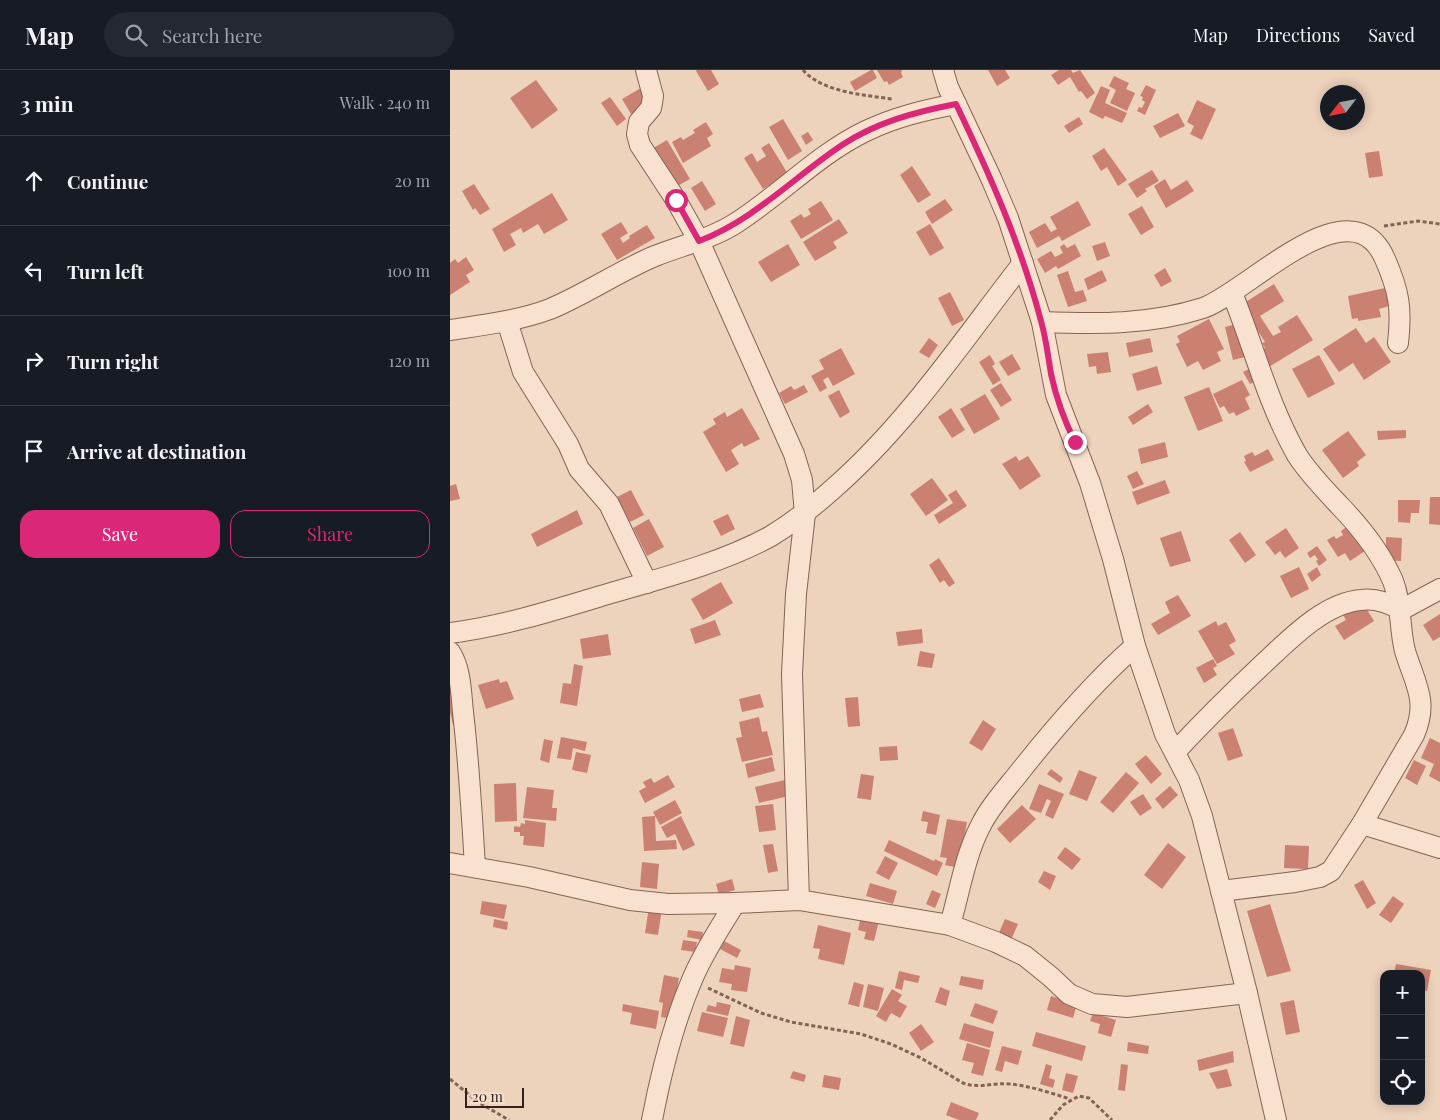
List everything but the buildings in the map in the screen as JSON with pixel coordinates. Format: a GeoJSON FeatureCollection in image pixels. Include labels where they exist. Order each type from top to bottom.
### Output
{"type":"FeatureCollection","features":[{"type":"Feature","properties":{"kind":"street"},"geometry":{"type":"LineString","coordinates":[[646,70],[653,96],[651,108],[639,122],[637,134],[640,145],[676,200],[699,241],[794,454],[802,480],[804,514],[792,674],[799,900]]}},
{"type":"Feature","properties":{"kind":"street"},"geometry":{"type":"LineString","coordinates":[[942,70],[1008,218],[1042,322],[1056,395],[1090,483],[1136,646],[1165,734],[1189,780],[1202,816],[1247,993],[1276,1120]]}},
{"type":"Feature","properties":{"kind":"street"},"geometry":{"type":"LineString","coordinates":[[450,330],[507,321],[550,309],[618,273],[657,256],[716,235],[775,196],[842,145],[864,132],[895,118],[956,104]]}},
{"type":"Feature","properties":{"kind":"street"},"geometry":{"type":"LineString","coordinates":[[1042,322],[1104,324],[1144,321],[1179,315],[1206,307],[1232,293],[1271,265],[1321,236],[1338,231],[1356,230],[1372,238],[1383,253],[1390,269],[1400,301],[1401,318],[1398,343]]}},
{"type":"Feature","properties":{"kind":"street"},"geometry":{"type":"LineString","coordinates":[[450,633],[530,617],[647,583],[715,560],[769,537],[804,514],[848,476],[881,443],[923,393],[1023,263]]}},
{"type":"Feature","properties":{"kind":"street"},"geometry":{"type":"LineString","coordinates":[[1221,891],[1295,882],[1320,877],[1331,872],[1362,824],[1414,735],[1420,722],[1421,705],[1418,688],[1401,633],[1401,610],[1393,582],[1377,551],[1360,528],[1298,456],[1260,372],[1232,293]]}},
{"type":"Feature","properties":{"kind":"street"},"geometry":{"type":"LineString","coordinates":[[507,321],[517,356],[524,372],[568,444],[585,478],[609,504],[647,583]]}},
{"type":"Feature","properties":{"kind":"street"},"geometry":{"type":"LineString","coordinates":[[769,537],[784,538],[800,552]]}},
{"type":"Feature","properties":{"kind":"street"},"geometry":{"type":"LineString","coordinates":[[1401,610],[1440,589]]}},
{"type":"Feature","properties":{"kind":"street"},"geometry":{"type":"LineString","coordinates":[[1175,752],[1230,695],[1297,631],[1315,619],[1340,606],[1361,600],[1388,603],[1401,610]]}},
{"type":"Feature","properties":{"kind":"street"},"geometry":{"type":"LineString","coordinates":[[950,925],[972,845],[980,826],[1010,784],[1084,694],[1136,646]]}},
{"type":"Feature","properties":{"kind":"street"},"geometry":{"type":"LineString","coordinates":[[450,652],[456,664],[460,683],[469,759],[475,867]]}},
{"type":"Feature","properties":{"kind":"street"},"geometry":{"type":"LineString","coordinates":[[1362,824],[1440,848]]}},
{"type":"Feature","properties":{"kind":"street"},"geometry":{"type":"LineString","coordinates":[[450,863],[529,877],[630,900],[668,904],[799,900],[950,925],[996,942],[1024,956],[1069,994],[1092,1004],[1127,1007],[1247,993]]}},
{"type":"Feature","properties":{"kind":"street"},"geometry":{"type":"LineString","coordinates":[[652,1120],[671,1041],[692,980],[709,946],[735,903]]}},
{"type":"Feature","properties":{"kind":"path"},"geometry":{"type":"LineString","coordinates":[[803,70],[809,77],[844,91],[896,99]]}},
{"type":"Feature","properties":{"kind":"path"},"geometry":{"type":"LineString","coordinates":[[1356,230],[1418,221],[1440,224]]}},
{"type":"Feature","properties":{"kind":"path"},"geometry":{"type":"LineString","coordinates":[[692,980],[761,1014],[791,1022],[861,1034],[891,1044],[920,1058],[963,1084],[979,1086],[1000,1083],[1010,1084],[1070,1099]]}},
{"type":"Feature","properties":{"kind":"path"},"geometry":{"type":"LineString","coordinates":[[450,1078],[478,1102],[509,1120]]}},
{"type":"Feature","properties":{"kind":"path"},"geometry":{"type":"LineString","coordinates":[[1050,1120],[1070,1099],[1079,1096],[1089,1098],[1112,1120]]}},
{"type":"Feature","properties":{"kind":"route"},"geometry":{"type":"LineString","coordinates":[[676,200],[699,241],[716,235],[736,223],[775,196],[820,160],[864,132],[895,118],[956,104],[1008,218],[1042,322],[1056,395],[1067,427],[1075,442]]}}]}
